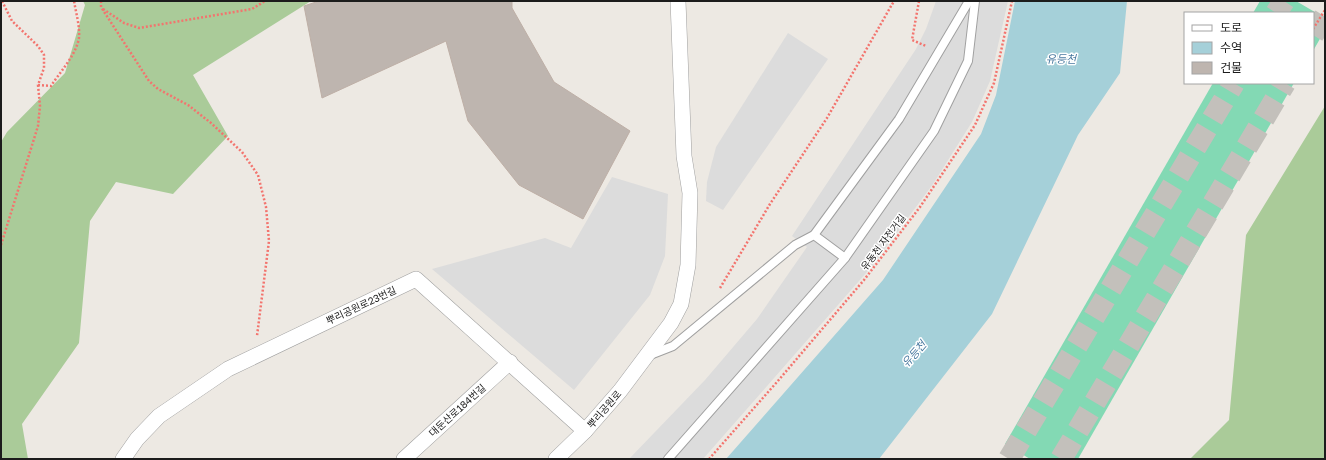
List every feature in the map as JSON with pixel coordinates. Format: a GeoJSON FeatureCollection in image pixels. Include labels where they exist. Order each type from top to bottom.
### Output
{"type":"FeatureCollection","features":[{"type":"Feature","properties":{"kind":"street","name":"뿌리공원로"},"geometry":{"type":"LineString","coordinates":[[556,459],[585,431],[648,356],[671,323],[681,304],[688,265],[690,193],[684,156],[678,1]]}},
{"type":"Feature","properties":{"kind":"street","name":"뿌리공원로23번길"},"geometry":{"type":"LineString","coordinates":[[123,459],[137,439],[159,416],[228,369],[416,279],[585,431]]}},
{"type":"Feature","properties":{"kind":"street","name":"대둔산로184번길"},"geometry":{"type":"LineString","coordinates":[[404,459],[510,362]]}},
{"type":"Feature","properties":{"kind":"lane"},"geometry":{"type":"LineString","coordinates":[[648,356],[673,346],[795,245],[814,234],[899,119],[937,52],[969,1]]}},
{"type":"Feature","properties":{"kind":"lane"},"geometry":{"type":"LineString","coordinates":[[668,459],[845,258],[934,131],[968,61],[975,1]]}},
{"type":"Feature","properties":{"kind":"lane"},"geometry":{"type":"LineString","coordinates":[[814,234],[845,258]]}},
{"type":"Feature","properties":{"kind":"path"},"geometry":{"type":"LineString","coordinates":[[1,246],[38,126],[40,106],[38,85],[44,68],[44,55],[38,46],[12,21],[2,1]]}},
{"type":"Feature","properties":{"kind":"path"},"geometry":{"type":"LineString","coordinates":[[38,85],[51,86],[73,54],[79,32],[74,1]]}},
{"type":"Feature","properties":{"kind":"path"},"geometry":{"type":"LineString","coordinates":[[101,1],[101,7],[149,81],[158,89],[188,105],[211,123],[242,152],[258,175],[266,208],[269,241],[253,357]]}},
{"type":"Feature","properties":{"kind":"path"},"geometry":{"type":"LineString","coordinates":[[101,7],[124,23],[138,28],[252,9],[265,1]]}},
{"type":"Feature","properties":{"kind":"path"},"geometry":{"type":"LineString","coordinates":[[718,292],[770,204],[827,118],[894,1]]}},
{"type":"Feature","properties":{"kind":"path"},"geometry":{"type":"LineString","coordinates":[[919,1],[912,40],[937,52]]}},
{"type":"Feature","properties":{"kind":"path","name":"유동천 자전거길"},"geometry":{"type":"LineString","coordinates":[[709,459],[864,280],[920,207],[975,125],[994,83],[1012,1]]}},
{"type":"Feature","properties":{"kind":"path"},"geometry":{"type":"LineString","coordinates":[[1314,27],[1325,10]]}},
{"type":"Feature","properties":{"kind":"green space"},"geometry":{"type":"Polygon","coordinates":[[[83,1],[311,1],[193,75],[228,136],[173,194],[116,182],[90,221],[79,343],[22,424],[28,459],[1,459],[1,142],[7,132],[65,73],[85,5],[83,1]]]}},
{"type":"Feature","properties":{"kind":"green space"},"geometry":{"type":"Polygon","coordinates":[[[1260,1],[1296,1],[1325,18],[1325,30],[1314,49],[1314,12],[1254,12],[1260,1]]]}},
{"type":"Feature","properties":{"kind":"green space"},"geometry":{"type":"Polygon","coordinates":[[[1212,84],[1293,84],[1078,459],[1030,459],[1005,444],[1212,84]]]}},
{"type":"Feature","properties":{"kind":"green space"},"geometry":{"type":"Polygon","coordinates":[[[1325,106],[1325,459],[1190,459],[1229,420],[1246,235],[1325,106]]]}},
{"type":"Feature","properties":{"kind":"shaded area"},"geometry":{"type":"Polygon","coordinates":[[[936,1],[1008,1],[990,81],[972,122],[933,184],[873,265],[703,459],[629,459],[705,380],[757,319],[807,247],[792,236],[916,49],[926,29],[936,1]]]}},
{"type":"Feature","properties":{"kind":"shaded area"},"geometry":{"type":"Polygon","coordinates":[[[788,33],[828,59],[723,210],[706,201],[707,182],[716,147],[788,33]]]}},
{"type":"Feature","properties":{"kind":"shaded area"},"geometry":{"type":"Polygon","coordinates":[[[612,177],[668,194],[665,256],[650,295],[574,390],[432,269],[545,238],[571,248],[612,177]]]}},
{"type":"Feature","properties":{"kind":"water","name":"유등천"},"geometry":{"type":"Polygon","coordinates":[[[1015,1],[1127,1],[1120,73],[1078,135],[992,314],[879,459],[726,459],[883,280],[981,134],[996,95],[1015,1]]]}},
{"type":"Feature","properties":{"kind":"building"},"geometry":{"type":"Polygon","coordinates":[[[319,1],[512,1],[512,8],[554,82],[630,131],[583,219],[519,185],[468,121],[446,41],[322,98],[304,6],[319,1]]]}},
{"type":"Feature","properties":{"kind":"tunnel"},"geometry":{"type":"LineString","coordinates":[[1277,12],[1284,1]]}},
{"type":"Feature","properties":{"kind":"tunnel"},"geometry":{"type":"LineString","coordinates":[[1314,33],[1325,16]]}},
{"type":"Feature","properties":{"kind":"tunnel"},"geometry":{"type":"LineString","coordinates":[[1009,459],[1233,84]]}},
{"type":"Feature","properties":{"kind":"tunnel"},"geometry":{"type":"LineString","coordinates":[[1061,459],[1284,84]]}}]}
